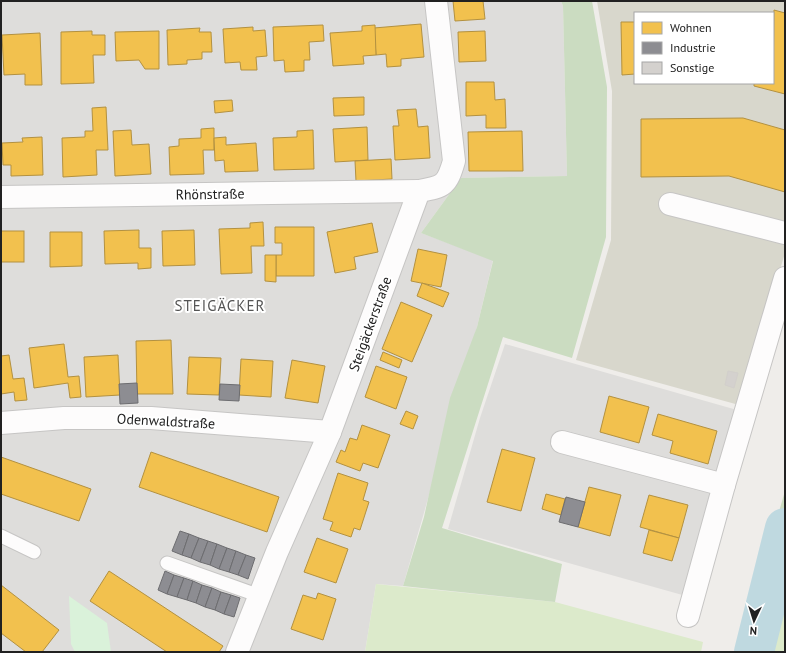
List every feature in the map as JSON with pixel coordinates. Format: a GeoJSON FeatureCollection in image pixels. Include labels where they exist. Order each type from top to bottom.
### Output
{"type":"FeatureCollection","features":[{"type":"Feature","properties":{"kind":"street"},"geometry":{"type":"LineString","coordinates":[[419,191],[436,188],[449,178],[454,161],[436,1]]}},
{"type":"Feature","properties":{"kind":"street","name":"Rhönstraße"},"geometry":{"type":"LineString","coordinates":[[1,197],[419,191]]}},
{"type":"Feature","properties":{"kind":"street","name":"Steigäckerstraße"},"geometry":{"type":"LineString","coordinates":[[237,652],[330,432],[419,191]]}},
{"type":"Feature","properties":{"kind":"street"},"geometry":{"type":"LineString","coordinates":[[670,204],[785,233]]}},
{"type":"Feature","properties":{"kind":"street"},"geometry":{"type":"LineString","coordinates":[[688,616],[724,486],[785,278]]}},
{"type":"Feature","properties":{"kind":"street","name":"Odenwaldstraße"},"geometry":{"type":"LineString","coordinates":[[1,423],[64,418],[151,418],[330,432]]}},
{"type":"Feature","properties":{"kind":"street"},"geometry":{"type":"LineString","coordinates":[[562,442],[724,486]]}},
{"type":"Feature","properties":{"kind":"lane"},"geometry":{"type":"LineString","coordinates":[[1,536],[34,552]]}},
{"type":"Feature","properties":{"kind":"lane"},"geometry":{"type":"LineString","coordinates":[[167,563],[260,596]]}},
{"type":"Feature","properties":{"kind":"shaded area"},"geometry":{"type":"Polygon","coordinates":[[[1,1],[561,1],[563,6],[567,176],[461,178],[421,233],[493,260],[477,327],[403,586],[376,584],[365,652],[1,652],[1,1]]]}},
{"type":"Feature","properties":{"kind":"shaded area"},"geometry":{"type":"Polygon","coordinates":[[[597,1],[785,1],[785,253],[739,405],[576,360],[611,240],[612,91],[597,1]]]}},
{"type":"Feature","properties":{"kind":"shaded area"},"geometry":{"type":"Polygon","coordinates":[[[505,344],[737,410],[686,596],[448,529],[480,418],[505,344]]]}},
{"type":"Feature","properties":{"kind":"green space"},"geometry":{"type":"Polygon","coordinates":[[[561,1],[592,1],[607,87],[606,237],[572,358],[503,337],[442,528],[562,564],[555,602],[403,586],[424,517],[450,398],[477,327],[493,261],[421,233],[461,178],[567,176],[563,6],[561,1]]]}},
{"type":"Feature","properties":{"kind":"green space"},"geometry":{"type":"Polygon","coordinates":[[[785,491],[785,528],[775,569],[781,590],[768,652],[738,652],[785,491]]]}},
{"type":"Feature","properties":{"kind":"green space"},"geometry":{"type":"Polygon","coordinates":[[[785,574],[785,652],[768,652],[785,574]]]}},
{"type":"Feature","properties":{"kind":"green space"},"geometry":{"type":"Polygon","coordinates":[[[376,584],[555,602],[703,642],[701,652],[365,652],[376,584]]]}},
{"type":"Feature","properties":{"kind":"green space"},"geometry":{"type":"Polygon","coordinates":[[[69,596],[107,623],[111,652],[75,652],[71,644],[69,596]]]}},
{"type":"Feature","properties":{"kind":"building: Wohnen"},"geometry":{"type":"Polygon","coordinates":[[[453,1],[483,1],[485,19],[455,21],[453,1]]]}},
{"type":"Feature","properties":{"kind":"building: Wohnen"},"geometry":{"type":"Polygon","coordinates":[[[774,10],[785,13],[785,94],[754,86],[754,84],[774,84],[774,10]]]}},
{"type":"Feature","properties":{"kind":"building: Wohnen"},"geometry":{"type":"Polygon","coordinates":[[[621,22],[634,22],[634,74],[622,75],[621,22]]]}},
{"type":"Feature","properties":{"kind":"building: Wohnen"},"geometry":{"type":"Polygon","coordinates":[[[421,24],[424,57],[401,59],[401,66],[387,67],[386,54],[376,55],[374,28],[421,24]]]}},
{"type":"Feature","properties":{"kind":"building: Wohnen"},"geometry":{"type":"Polygon","coordinates":[[[323,25],[324,41],[309,42],[310,60],[304,60],[304,71],[285,72],[284,60],[274,61],[273,27],[323,25]]]}},
{"type":"Feature","properties":{"kind":"building: Wohnen"},"geometry":{"type":"Polygon","coordinates":[[[375,25],[376,55],[363,56],[364,64],[333,66],[330,33],[362,31],[362,26],[375,25]]]}},
{"type":"Feature","properties":{"kind":"building: Wohnen"},"geometry":{"type":"Polygon","coordinates":[[[253,27],[253,31],[265,30],[267,56],[256,57],[257,70],[241,70],[240,62],[225,63],[223,29],[253,27]]]}},
{"type":"Feature","properties":{"kind":"building: Wohnen"},"geometry":{"type":"Polygon","coordinates":[[[200,28],[199,32],[211,32],[212,52],[202,52],[202,59],[187,60],[187,64],[168,65],[167,30],[200,28]]]}},
{"type":"Feature","properties":{"kind":"building: Wohnen"},"geometry":{"type":"Polygon","coordinates":[[[92,31],[92,35],[105,35],[105,55],[93,55],[94,83],[61,84],[61,32],[92,31]]]}},
{"type":"Feature","properties":{"kind":"building: Wohnen"},"geometry":{"type":"Polygon","coordinates":[[[159,31],[159,69],[145,69],[139,60],[116,61],[115,32],[159,31]]]}},
{"type":"Feature","properties":{"kind":"building: Wohnen"},"geometry":{"type":"Polygon","coordinates":[[[485,31],[486,61],[459,62],[458,32],[485,31]]]}},
{"type":"Feature","properties":{"kind":"building: Wohnen"},"geometry":{"type":"Polygon","coordinates":[[[40,33],[42,85],[25,85],[25,74],[4,75],[2,35],[40,33]]]}},
{"type":"Feature","properties":{"kind":"building: Wohnen"},"geometry":{"type":"Polygon","coordinates":[[[466,82],[494,82],[495,100],[505,99],[506,128],[486,128],[486,115],[466,116],[466,82]]]}},
{"type":"Feature","properties":{"kind":"building: Wohnen"},"geometry":{"type":"Polygon","coordinates":[[[364,97],[364,115],[334,116],[333,98],[364,97]]]}},
{"type":"Feature","properties":{"kind":"building: Wohnen"},"geometry":{"type":"Polygon","coordinates":[[[232,100],[233,111],[215,113],[214,101],[232,100]]]}},
{"type":"Feature","properties":{"kind":"building: Wohnen"},"geometry":{"type":"Polygon","coordinates":[[[106,107],[108,150],[96,150],[97,175],[63,177],[62,138],[85,137],[85,131],[93,131],[92,108],[106,107]]]}},
{"type":"Feature","properties":{"kind":"building: Wohnen"},"geometry":{"type":"Polygon","coordinates":[[[416,109],[418,127],[428,126],[430,158],[395,160],[393,126],[399,126],[397,110],[416,109]]]}},
{"type":"Feature","properties":{"kind":"building: Wohnen"},"geometry":{"type":"Polygon","coordinates":[[[743,118],[785,130],[785,192],[729,176],[641,177],[641,119],[743,118]]]}},
{"type":"Feature","properties":{"kind":"building: Wohnen"},"geometry":{"type":"Polygon","coordinates":[[[367,127],[368,160],[335,162],[333,129],[367,127]]]}},
{"type":"Feature","properties":{"kind":"building: Wohnen"},"geometry":{"type":"Polygon","coordinates":[[[214,128],[214,150],[203,150],[204,174],[170,175],[169,147],[179,146],[179,139],[201,138],[201,129],[214,128]]]}},
{"type":"Feature","properties":{"kind":"building: Wohnen"},"geometry":{"type":"Polygon","coordinates":[[[131,130],[132,145],[149,144],[151,174],[115,176],[113,131],[131,130]]]}},
{"type":"Feature","properties":{"kind":"building: Wohnen"},"geometry":{"type":"Polygon","coordinates":[[[313,130],[314,169],[274,170],[273,138],[297,137],[297,131],[313,130]]]}},
{"type":"Feature","properties":{"kind":"building: Wohnen"},"geometry":{"type":"Polygon","coordinates":[[[522,131],[523,171],[469,171],[468,132],[522,131]]]}},
{"type":"Feature","properties":{"kind":"building: Wohnen"},"geometry":{"type":"Polygon","coordinates":[[[42,137],[43,175],[11,176],[11,165],[3,165],[2,143],[23,142],[22,138],[42,137]]]}},
{"type":"Feature","properties":{"kind":"building: Wohnen"},"geometry":{"type":"Polygon","coordinates":[[[226,137],[226,145],[256,143],[258,171],[225,172],[224,160],[215,161],[214,138],[226,137]]]}},
{"type":"Feature","properties":{"kind":"building: Wohnen"},"geometry":{"type":"Polygon","coordinates":[[[391,159],[392,179],[356,181],[355,161],[391,159]]]}},
{"type":"Feature","properties":{"kind":"building: Wohnen"},"geometry":{"type":"Polygon","coordinates":[[[263,222],[264,246],[251,246],[252,273],[221,274],[219,229],[250,228],[250,223],[263,222]]]}},
{"type":"Feature","properties":{"kind":"building: Wohnen"},"geometry":{"type":"Polygon","coordinates":[[[372,223],[378,252],[354,257],[356,269],[335,273],[327,232],[372,223]]]}},
{"type":"Feature","properties":{"kind":"building: Wohnen"},"geometry":{"type":"Polygon","coordinates":[[[275,227],[314,227],[314,276],[276,276],[276,255],[282,255],[282,243],[275,243],[275,227]]]}},
{"type":"Feature","properties":{"kind":"building: Wohnen"},"geometry":{"type":"Polygon","coordinates":[[[139,230],[139,248],[151,248],[151,268],[138,269],[138,263],[105,264],[104,231],[139,230]]]}},
{"type":"Feature","properties":{"kind":"building: Wohnen"},"geometry":{"type":"Polygon","coordinates":[[[194,230],[195,265],[163,266],[162,231],[194,230]]]}},
{"type":"Feature","properties":{"kind":"building: Wohnen"},"geometry":{"type":"Polygon","coordinates":[[[1,231],[24,231],[24,262],[1,262],[1,231]]]}},
{"type":"Feature","properties":{"kind":"building: Wohnen"},"geometry":{"type":"Polygon","coordinates":[[[50,232],[82,232],[82,266],[50,267],[50,232]]]}},
{"type":"Feature","properties":{"kind":"building: Wohnen"},"geometry":{"type":"Polygon","coordinates":[[[418,249],[447,255],[441,287],[411,281],[418,249]]]}},
{"type":"Feature","properties":{"kind":"building: Wohnen"},"geometry":{"type":"Polygon","coordinates":[[[265,255],[276,255],[276,282],[265,281],[265,255]]]}},
{"type":"Feature","properties":{"kind":"building: Wohnen"},"geometry":{"type":"Polygon","coordinates":[[[422,283],[449,293],[443,307],[417,296],[422,283]]]}},
{"type":"Feature","properties":{"kind":"building: Wohnen"},"geometry":{"type":"Polygon","coordinates":[[[401,302],[432,315],[412,362],[382,349],[401,302]]]}},
{"type":"Feature","properties":{"kind":"building: Wohnen"},"geometry":{"type":"Polygon","coordinates":[[[171,340],[173,394],[137,394],[136,341],[171,340]]]}},
{"type":"Feature","properties":{"kind":"building: Wohnen"},"geometry":{"type":"Polygon","coordinates":[[[64,344],[68,377],[79,376],[81,397],[70,398],[68,383],[34,388],[29,348],[64,344]]]}},
{"type":"Feature","properties":{"kind":"building: Wohnen"},"geometry":{"type":"Polygon","coordinates":[[[383,352],[402,360],[399,368],[380,360],[383,352]]]}},
{"type":"Feature","properties":{"kind":"building: Wohnen"},"geometry":{"type":"Polygon","coordinates":[[[9,355],[13,379],[24,378],[27,400],[15,401],[14,392],[1,394],[1,356],[9,355]]]}},
{"type":"Feature","properties":{"kind":"building: Wohnen"},"geometry":{"type":"Polygon","coordinates":[[[118,355],[120,395],[86,397],[84,357],[118,355]]]}},
{"type":"Feature","properties":{"kind":"building: Wohnen"},"geometry":{"type":"Polygon","coordinates":[[[189,357],[221,358],[219,395],[187,394],[189,357]]]}},
{"type":"Feature","properties":{"kind":"building: Wohnen"},"geometry":{"type":"Polygon","coordinates":[[[241,359],[273,361],[271,397],[239,395],[241,359]]]}},
{"type":"Feature","properties":{"kind":"building: Wohnen"},"geometry":{"type":"Polygon","coordinates":[[[292,360],[325,366],[318,403],[285,398],[292,360]]]}},
{"type":"Feature","properties":{"kind":"building: Wohnen"},"geometry":{"type":"Polygon","coordinates":[[[376,366],[407,377],[396,409],[365,397],[376,366]]]}},
{"type":"Feature","properties":{"kind":"building: Wohnen"},"geometry":{"type":"Polygon","coordinates":[[[609,396],[649,407],[639,443],[600,432],[609,396]]]}},
{"type":"Feature","properties":{"kind":"building: Wohnen"},"geometry":{"type":"Polygon","coordinates":[[[406,411],[418,416],[413,429],[400,424],[406,411]]]}},
{"type":"Feature","properties":{"kind":"building: Wohnen"},"geometry":{"type":"Polygon","coordinates":[[[658,414],[717,431],[708,464],[670,453],[673,441],[652,435],[658,414]]]}},
{"type":"Feature","properties":{"kind":"building: Wohnen"},"geometry":{"type":"Polygon","coordinates":[[[362,425],[390,435],[378,468],[363,463],[360,471],[336,462],[341,450],[345,452],[350,438],[357,440],[362,425]]]}},
{"type":"Feature","properties":{"kind":"building: Wohnen"},"geometry":{"type":"Polygon","coordinates":[[[502,449],[535,458],[521,511],[487,502],[502,449]]]}},
{"type":"Feature","properties":{"kind":"building: Wohnen"},"geometry":{"type":"Polygon","coordinates":[[[151,452],[279,497],[267,532],[139,487],[151,452]]]}},
{"type":"Feature","properties":{"kind":"building: Wohnen"},"geometry":{"type":"Polygon","coordinates":[[[1,457],[91,489],[79,521],[1,494],[1,457]]]}},
{"type":"Feature","properties":{"kind":"building: Wohnen"},"geometry":{"type":"Polygon","coordinates":[[[338,473],[368,483],[363,500],[369,502],[360,530],[354,528],[351,537],[330,530],[333,522],[323,519],[338,473]]]}},
{"type":"Feature","properties":{"kind":"building: Wohnen"},"geometry":{"type":"Polygon","coordinates":[[[589,487],[621,495],[610,536],[578,527],[589,487]]]}},
{"type":"Feature","properties":{"kind":"building: Wohnen"},"geometry":{"type":"Polygon","coordinates":[[[546,494],[565,499],[561,515],[542,509],[546,494]]]}},
{"type":"Feature","properties":{"kind":"building: Wohnen"},"geometry":{"type":"Polygon","coordinates":[[[649,495],[688,505],[679,538],[640,527],[649,495]]]}},
{"type":"Feature","properties":{"kind":"building: Wohnen"},"geometry":{"type":"Polygon","coordinates":[[[649,530],[679,538],[672,561],[643,553],[649,530]]]}},
{"type":"Feature","properties":{"kind":"building: Wohnen"},"geometry":{"type":"Polygon","coordinates":[[[317,538],[348,549],[336,583],[304,572],[317,538]]]}},
{"type":"Feature","properties":{"kind":"building: Wohnen"},"geometry":{"type":"Polygon","coordinates":[[[109,571],[223,646],[219,652],[167,652],[90,601],[109,571]]]}},
{"type":"Feature","properties":{"kind":"building: Wohnen"},"geometry":{"type":"Polygon","coordinates":[[[1,585],[59,630],[42,652],[26,652],[1,633],[1,585]]]}},
{"type":"Feature","properties":{"kind":"building: Wohnen"},"geometry":{"type":"Polygon","coordinates":[[[318,593],[336,599],[323,640],[291,629],[303,595],[316,599],[318,593]]]}},
{"type":"Feature","properties":{"kind":"building: Industrie"},"geometry":{"type":"Polygon","coordinates":[[[137,383],[138,403],[120,404],[119,384],[137,383]]]}},
{"type":"Feature","properties":{"kind":"building: Industrie"},"geometry":{"type":"Polygon","coordinates":[[[220,384],[240,385],[239,401],[219,400],[220,384]]]}},
{"type":"Feature","properties":{"kind":"building: Industrie"},"geometry":{"type":"Polygon","coordinates":[[[566,497],[585,502],[578,527],[559,522],[566,497]]]}},
{"type":"Feature","properties":{"kind":"building: Industrie"},"geometry":{"type":"Polygon","coordinates":[[[180,531],[189,534],[182,555],[172,551],[180,531]]]}},
{"type":"Feature","properties":{"kind":"building: Industrie"},"geometry":{"type":"Polygon","coordinates":[[[189,534],[199,538],[191,558],[182,555],[189,534]]]}},
{"type":"Feature","properties":{"kind":"building: Industrie"},"geometry":{"type":"Polygon","coordinates":[[[199,538],[208,541],[200,562],[191,558],[199,538]]]}},
{"type":"Feature","properties":{"kind":"building: Industrie"},"geometry":{"type":"Polygon","coordinates":[[[208,541],[217,544],[210,565],[200,562],[208,541]]]}},
{"type":"Feature","properties":{"kind":"building: Industrie"},"geometry":{"type":"Polygon","coordinates":[[[217,544],[227,548],[219,569],[210,565],[217,544]]]}},
{"type":"Feature","properties":{"kind":"building: Industrie"},"geometry":{"type":"Polygon","coordinates":[[[227,548],[236,551],[229,572],[219,569],[227,548]]]}},
{"type":"Feature","properties":{"kind":"building: Industrie"},"geometry":{"type":"Polygon","coordinates":[[[236,551],[246,555],[238,575],[229,572],[236,551]]]}},
{"type":"Feature","properties":{"kind":"building: Industrie"},"geometry":{"type":"Polygon","coordinates":[[[246,555],[255,558],[248,579],[238,575],[246,555]]]}},
{"type":"Feature","properties":{"kind":"building: Industrie"},"geometry":{"type":"Polygon","coordinates":[[[165,571],[174,575],[167,594],[158,590],[165,571]]]}},
{"type":"Feature","properties":{"kind":"building: Industrie"},"geometry":{"type":"Polygon","coordinates":[[[174,575],[184,578],[177,597],[167,594],[174,575]]]}},
{"type":"Feature","properties":{"kind":"building: Industrie"},"geometry":{"type":"Polygon","coordinates":[[[184,578],[193,581],[187,600],[177,597],[184,578]]]}},
{"type":"Feature","properties":{"kind":"building: Industrie"},"geometry":{"type":"Polygon","coordinates":[[[193,581],[202,585],[196,603],[187,600],[193,581]]]}},
{"type":"Feature","properties":{"kind":"building: Industrie"},"geometry":{"type":"Polygon","coordinates":[[[202,585],[212,588],[205,607],[196,603],[202,585]]]}},
{"type":"Feature","properties":{"kind":"building: Industrie"},"geometry":{"type":"Polygon","coordinates":[[[212,588],[221,592],[215,610],[205,607],[212,588]]]}},
{"type":"Feature","properties":{"kind":"building: Industrie"},"geometry":{"type":"Polygon","coordinates":[[[221,592],[231,595],[224,614],[215,610],[221,592]]]}},
{"type":"Feature","properties":{"kind":"building: Industrie"},"geometry":{"type":"Polygon","coordinates":[[[231,595],[240,598],[234,617],[224,614],[231,595]]]}},
{"type":"Feature","properties":{"kind":"building: Sonstige"},"geometry":{"type":"Polygon","coordinates":[[[728,371],[738,373],[734,388],[725,385],[728,371]]]}},
{"type":"Feature","properties":{"kind":"waterway"},"geometry":{"type":"LineString","coordinates":[[754,652],[785,528]]}},
{"type":"Feature","properties":{"kind":"district","name":"STEIGÄCKER"},"geometry":{"type":"Point","coordinates":[220,306]}}]}
